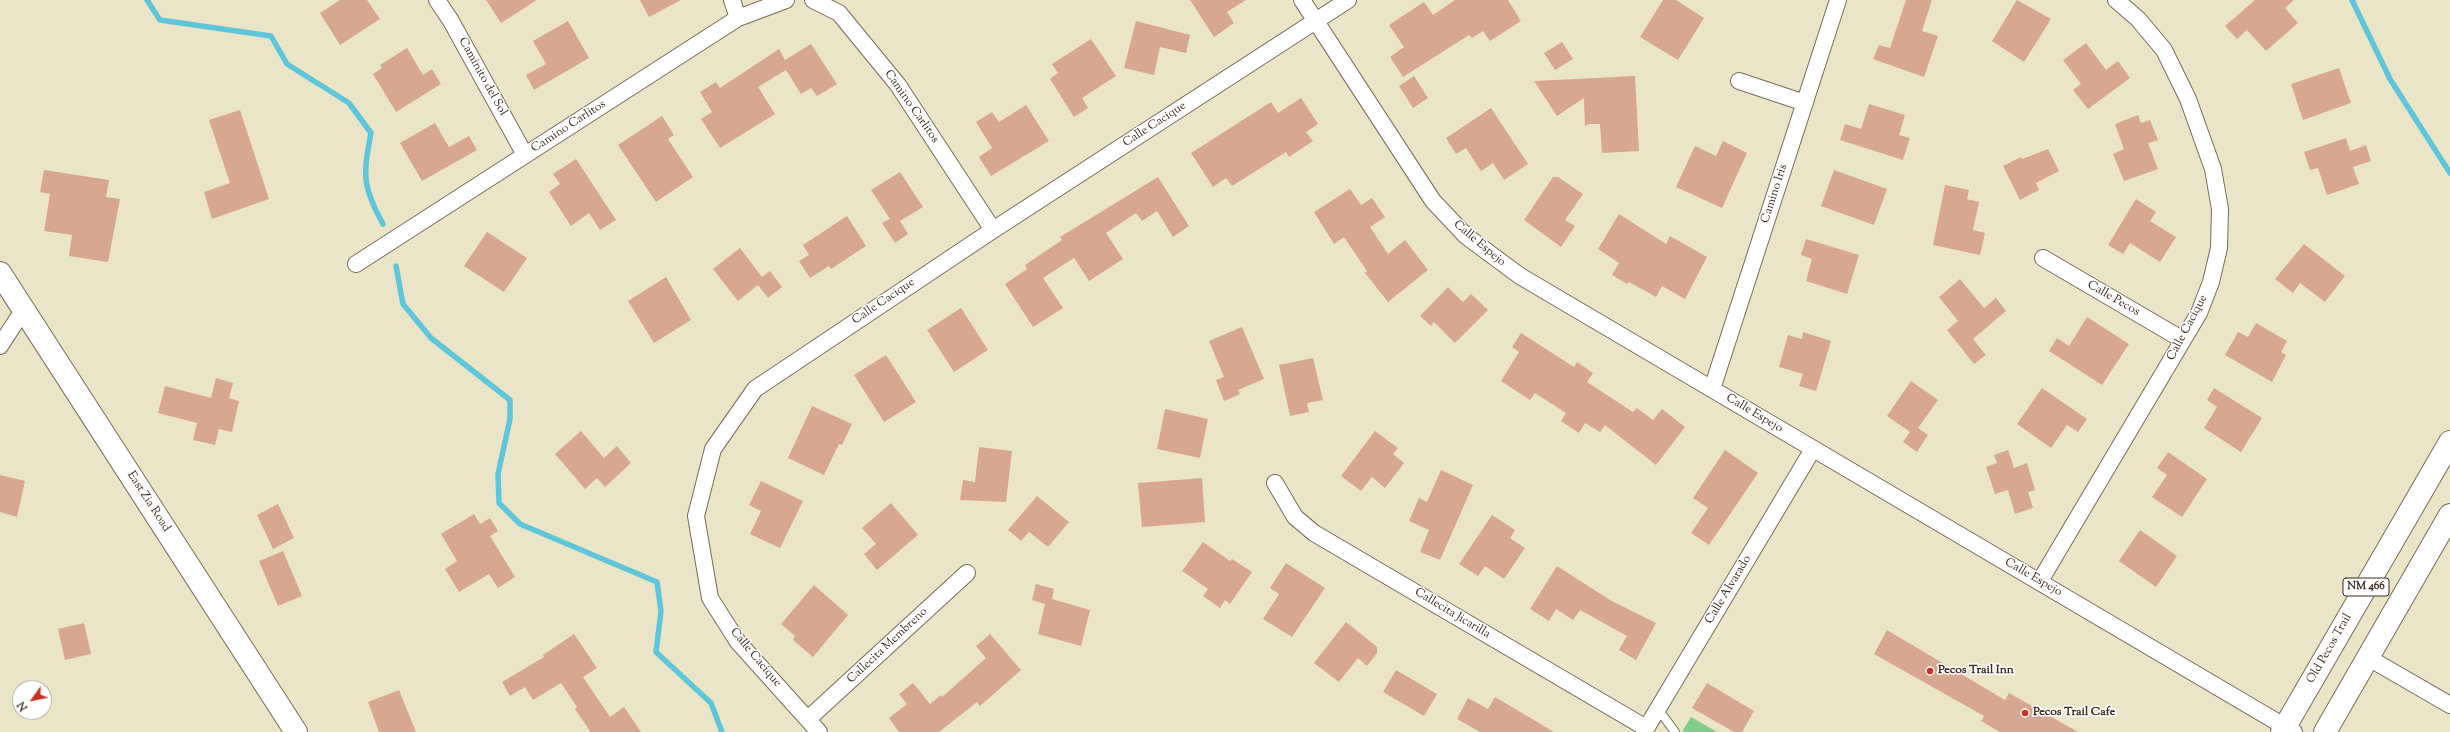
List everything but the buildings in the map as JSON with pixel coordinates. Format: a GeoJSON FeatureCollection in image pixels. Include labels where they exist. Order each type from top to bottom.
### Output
{"type":"FeatureCollection","features":[{"type":"Feature","properties":{"kind":"main road","name":"East Zia Road"},"geometry":{"type":"LineString","coordinates":[[0,273],[296,732]]}},
{"type":"Feature","properties":{"kind":"main road","name":"Old Pecos Trail"},"geometry":{"type":"LineString","coordinates":[[2287,730],[2450,442]]}},
{"type":"Feature","properties":{"kind":"main road","name":"NM 466"},"geometry":{"type":"LineString","coordinates":[[2324,732],[2450,515]]}},
{"type":"Feature","properties":{"kind":"street","name":"Caminito del Sol"},"geometry":{"type":"LineString","coordinates":[[437,0],[451,21],[525,155]]}},
{"type":"Feature","properties":{"kind":"street"},"geometry":{"type":"LineString","coordinates":[[732,0],[738,18]]}},
{"type":"Feature","properties":{"kind":"street","name":"Camino Carlitos"},"geometry":{"type":"LineString","coordinates":[[356,264],[738,18],[786,0]]}},
{"type":"Feature","properties":{"kind":"street","name":"Camino Carlitos"},"geometry":{"type":"LineString","coordinates":[[813,0],[839,13],[898,85],[992,230]]}},
{"type":"Feature","properties":{"kind":"street","name":"Calle Espejo"},"geometry":{"type":"LineString","coordinates":[[1302,0],[1419,181],[1443,213],[1466,236],[1520,276],[2040,581],[2287,730]]}},
{"type":"Feature","properties":{"kind":"street","name":"Calle Cacique"},"geometry":{"type":"LineString","coordinates":[[819,732],[738,642],[710,598],[696,516],[712,449],[755,389],[992,230],[1348,0]]}},
{"type":"Feature","properties":{"kind":"street","name":"Camino Iris"},"geometry":{"type":"LineString","coordinates":[[1712,389],[1838,0]]}},
{"type":"Feature","properties":{"kind":"street","name":"Calle Cacique"},"geometry":{"type":"LineString","coordinates":[[2040,581],[2182,340],[2205,298],[2215,265],[2220,230],[2218,190],[2188,100],[2174,67],[2152,34],[2116,0]]}},
{"type":"Feature","properties":{"kind":"street"},"geometry":{"type":"LineString","coordinates":[[1739,81],[1805,103]]}},
{"type":"Feature","properties":{"kind":"street","name":"Calle Pecos"},"geometry":{"type":"LineString","coordinates":[[2043,258],[2182,340]]}},
{"type":"Feature","properties":{"kind":"street"},"geometry":{"type":"LineString","coordinates":[[0,346],[24,309]]}},
{"type":"Feature","properties":{"kind":"street","name":"Calle Alvarado"},"geometry":{"type":"LineString","coordinates":[[1645,730],[1813,449]]}},
{"type":"Feature","properties":{"kind":"street","name":"Callecita Jicarilla"},"geometry":{"type":"LineString","coordinates":[[1275,483],[1296,517],[1314,533],[1645,730]]}},
{"type":"Feature","properties":{"kind":"street","name":"Callecita Membreno"},"geometry":{"type":"LineString","coordinates":[[808,719],[968,573]]}},
{"type":"Feature","properties":{"kind":"street"},"geometry":{"type":"LineString","coordinates":[[2367,657],[2450,705]]}},
{"type":"Feature","properties":{"kind":"lane"},"geometry":{"type":"LineString","coordinates":[[1658,709],[1675,732]]}},
{"type":"Feature","properties":{"kind":"green space"},"geometry":{"type":"Polygon","coordinates":[[[1691,717],[1717,732],[1682,732],[1691,717]]]}},
{"type":"Feature","properties":{"kind":"waterway"},"geometry":{"type":"LineString","coordinates":[[147,0],[160,20],[271,36],[287,64],[349,103],[371,133],[366,180],[371,200],[383,224]]}},
{"type":"Feature","properties":{"kind":"waterway"},"geometry":{"type":"LineString","coordinates":[[2352,0],[2390,79],[2450,173]]}},
{"type":"Feature","properties":{"kind":"waterway"},"geometry":{"type":"LineString","coordinates":[[396,266],[403,304],[431,338],[510,400],[510,419],[498,474],[499,503],[520,524],[657,582],[661,611],[656,652],[711,703],[722,732]]}},
{"type":"Feature","properties":{"kind":"place","name":"Pecos Trail Inn"},"geometry":{"type":"Point","coordinates":[1930,671]}},
{"type":"Feature","properties":{"kind":"place","name":"Pecos Trail Cafe"},"geometry":{"type":"Point","coordinates":[2025,713]}}]}
